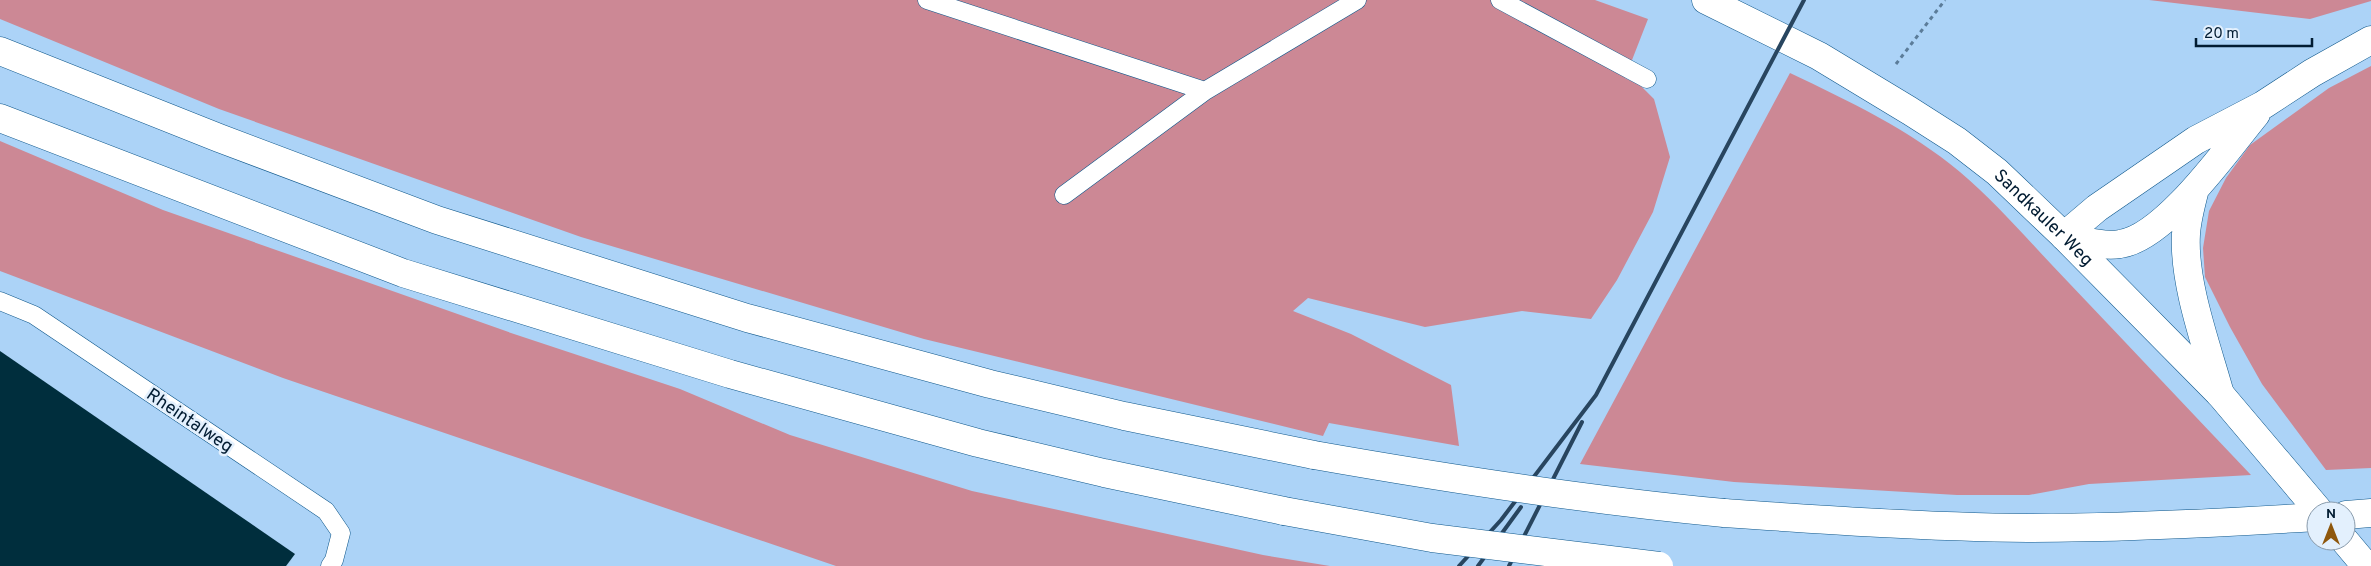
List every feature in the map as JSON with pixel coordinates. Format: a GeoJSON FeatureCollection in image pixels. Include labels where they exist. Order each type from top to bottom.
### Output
{"type":"FeatureCollection","features":[{"type":"Feature","properties":{"kind":"main road","name":"Sandkauler Weg"},"geometry":{"type":"LineString","coordinates":[[1706,0],[1819,56],[1949,136],[1983,162],[2064,236],[2220,394],[2311,501]]}},
{"type":"Feature","properties":{"kind":"main road"},"geometry":{"type":"LineString","coordinates":[[2064,236],[2097,208],[2196,140],[2263,105],[2312,73],[2371,40]]}},
{"type":"Feature","properties":{"kind":"main road"},"geometry":{"type":"LineString","coordinates":[[0,50],[219,138],[437,220],[747,318],[999,386],[1124,416],[1314,455],[1511,488],[1724,513],[1937,526],[2019,527],[2137,526],[2306,518]]}},
{"type":"Feature","properties":{"kind":"main road"},"geometry":{"type":"LineString","coordinates":[[2064,236],[2104,245],[2122,244],[2154,229],[2194,189],[2263,105]]}},
{"type":"Feature","properties":{"kind":"main road"},"geometry":{"type":"LineString","coordinates":[[0,118],[403,273],[730,374],[978,443],[1104,473],[1284,511],[1432,538],[1659,566]]}},
{"type":"Feature","properties":{"kind":"main road"},"geometry":{"type":"LineString","coordinates":[[2194,189],[2186,235],[2187,258],[2194,298],[2220,394]]}},
{"type":"Feature","properties":{"kind":"main road"},"geometry":{"type":"LineString","coordinates":[[2356,514],[2371,513]]}},
{"type":"Feature","properties":{"kind":"main road"},"geometry":{"type":"LineString","coordinates":[[2353,551],[2366,566]]}},
{"type":"Feature","properties":{"kind":"lane"},"geometry":{"type":"LineString","coordinates":[[927,0],[1205,91]]}},
{"type":"Feature","properties":{"kind":"lane"},"geometry":{"type":"LineString","coordinates":[[1064,195],[1205,91],[1357,0]]}},
{"type":"Feature","properties":{"kind":"lane"},"geometry":{"type":"LineString","coordinates":[[1500,0],[1646,79]]}},
{"type":"Feature","properties":{"kind":"lane","name":"Rheintalweg"},"geometry":{"type":"LineString","coordinates":[[0,300],[34,314],[326,512],[341,533],[334,560],[330,566]]}},
{"type":"Feature","properties":{"kind":"path"},"geometry":{"type":"LineString","coordinates":[[1876,90],[1945,0]]}},
{"type":"Feature","properties":{"kind":"shaded area"},"geometry":{"type":"Polygon","coordinates":[[[0,0],[1595,0],[1648,19],[1625,78],[1640,85],[1654,99],[1670,157],[1653,212],[1617,280],[1591,319],[1522,311],[1425,327],[1308,298],[1293,311],[1351,334],[1451,385],[1459,446],[1329,423],[1323,436],[924,339],[581,237],[219,109],[0,19],[0,0]]]}},
{"type":"Feature","properties":{"kind":"shaded area"},"geometry":{"type":"Polygon","coordinates":[[[2149,0],[2371,0],[2371,1],[2310,19],[2149,0]]]}},
{"type":"Feature","properties":{"kind":"shaded area"},"geometry":{"type":"Polygon","coordinates":[[[2371,66],[2371,468],[2326,470],[2262,384],[2230,327],[2205,277],[2203,248],[2209,211],[2226,178],[2250,145],[2329,88],[2371,66]]]}},
{"type":"Feature","properties":{"kind":"shaded area"},"geometry":{"type":"Polygon","coordinates":[[[1790,73],[1878,117],[1921,143],[1960,172],[2002,212],[2251,475],[2089,484],[2029,495],[1957,495],[1734,482],[1580,464],[1790,73]]]}},
{"type":"Feature","properties":{"kind":"shaded area"},"geometry":{"type":"Polygon","coordinates":[[[0,141],[163,210],[514,334],[680,389],[790,435],[972,491],[1263,555],[1330,566],[836,566],[283,378],[0,271],[0,141]]]}},
{"type":"Feature","properties":{"kind":"building"},"geometry":{"type":"Polygon","coordinates":[[[0,351],[295,554],[286,566],[0,566],[0,351]]]}},
{"type":"Feature","properties":{"kind":"railway"},"geometry":{"type":"LineString","coordinates":[[1459,566],[1501,520],[1596,395],[1804,0]]}},
{"type":"Feature","properties":{"kind":"railway"},"geometry":{"type":"LineString","coordinates":[[1509,566],[1582,422]]}},
{"type":"Feature","properties":{"kind":"railway"},"geometry":{"type":"LineString","coordinates":[[1478,566],[1521,507]]}}]}
